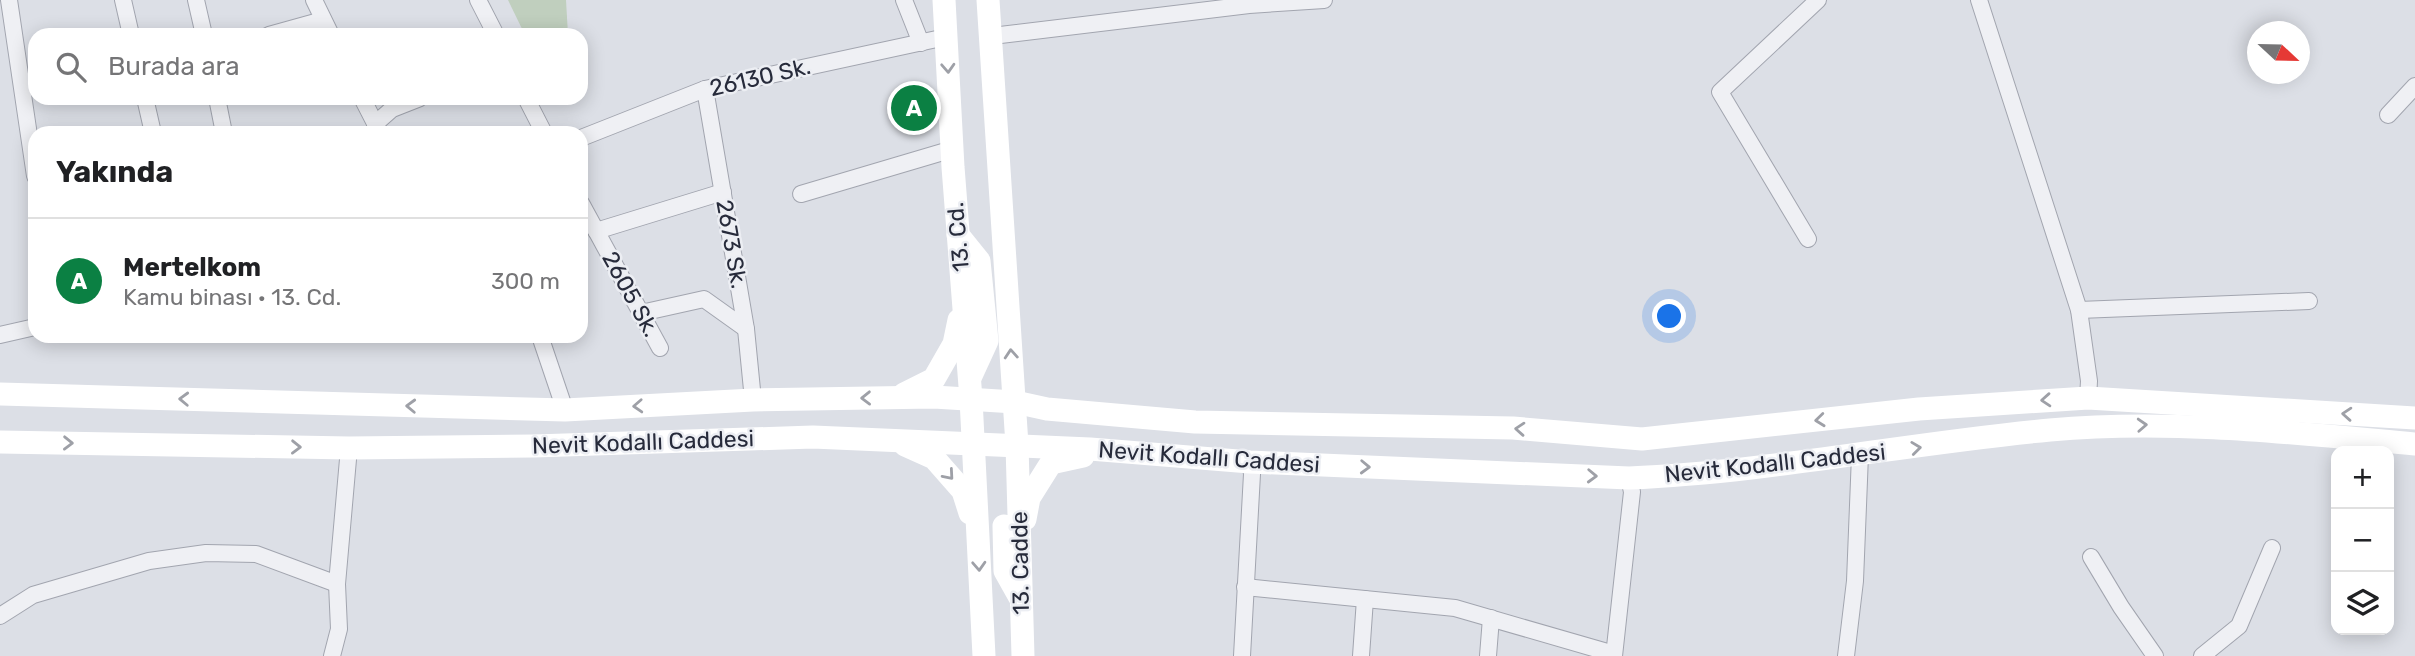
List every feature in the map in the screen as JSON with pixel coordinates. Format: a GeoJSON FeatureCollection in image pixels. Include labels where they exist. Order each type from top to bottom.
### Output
{"type":"FeatureCollection","features":[{"type":"Feature","properties":{"kind":"main road","name":"13. Cd."},"geometry":{"type":"LineString","coordinates":[[944,0],[974,473]]}},
{"type":"Feature","properties":{"kind":"main road","name":"13. Cd."},"geometry":{"type":"LineString","coordinates":[[988,0],[1018,471]]}},
{"type":"Feature","properties":{"kind":"main road"},"geometry":{"type":"LineString","coordinates":[[958,235],[979,261],[987,341],[970,389]]}},
{"type":"Feature","properties":{"kind":"main road"},"geometry":{"type":"LineString","coordinates":[[896,398],[934,379],[954,344],[963,296]]}},
{"type":"Feature","properties":{"kind":"main road","name":"Nevit Kodallı Caddesi"},"geometry":{"type":"LineString","coordinates":[[0,394],[565,410],[753,400],[934,397],[970,389],[1048,409],[1195,422],[1513,428],[1642,439],[1919,409],[2088,398],[2415,418]]}},
{"type":"Feature","properties":{"kind":"main road"},"geometry":{"type":"LineString","coordinates":[[818,437],[849,424],[911,425],[941,442]]}},
{"type":"Feature","properties":{"kind":"main road","name":"Nevit Kodallı Caddesi"},"geometry":{"type":"LineString","coordinates":[[0,442],[349,448],[534,446],[818,437],[1108,450],[1250,462],[1629,478],[1692,475],[2051,430],[2160,425],[2415,444]]}},
{"type":"Feature","properties":{"kind":"main road"},"geometry":{"type":"LineString","coordinates":[[892,440],[934,458],[963,491],[978,537]]}},
{"type":"Feature","properties":{"kind":"main road"},"geometry":{"type":"LineString","coordinates":[[1020,542],[1029,498],[1051,463],[1108,450]]}},
{"type":"Feature","properties":{"kind":"main road"},"geometry":{"type":"LineString","coordinates":[[1018,471],[1003,495],[1005,571],[1021,599]]}},
{"type":"Feature","properties":{"kind":"main road","name":"13. Cadde"},"geometry":{"type":"LineString","coordinates":[[1018,471],[1023,656]]}},
{"type":"Feature","properties":{"kind":"main road","name":"13. Cadde"},"geometry":{"type":"LineString","coordinates":[[974,473],[984,656]]}},
{"type":"Feature","properties":{"kind":"street"},"geometry":{"type":"LineString","coordinates":[[9,0],[28,129]]}},
{"type":"Feature","properties":{"kind":"street"},"geometry":{"type":"LineString","coordinates":[[123,0],[129,28]]}},
{"type":"Feature","properties":{"kind":"street"},"geometry":{"type":"LineString","coordinates":[[196,0],[202,28]]}},
{"type":"Feature","properties":{"kind":"street"},"geometry":{"type":"LineString","coordinates":[[314,0],[327,28]]}},
{"type":"Feature","properties":{"kind":"street"},"geometry":{"type":"LineString","coordinates":[[478,0],[492,28]]}},
{"type":"Feature","properties":{"kind":"street"},"geometry":{"type":"LineString","coordinates":[[904,0],[920,43]]}},
{"type":"Feature","properties":{"kind":"street"},"geometry":{"type":"LineString","coordinates":[[992,37],[1249,3],[1324,0]]}},
{"type":"Feature","properties":{"kind":"street"},"geometry":{"type":"LineString","coordinates":[[1808,239],[1720,92],[1818,0]]}},
{"type":"Feature","properties":{"kind":"street"},"geometry":{"type":"LineString","coordinates":[[1979,0],[2079,310],[2089,381],[2088,398]]}},
{"type":"Feature","properties":{"kind":"street"},"geometry":{"type":"LineString","coordinates":[[294,28],[323,20]]}},
{"type":"Feature","properties":{"kind":"street","name":"26130 Sk."},"geometry":{"type":"LineString","coordinates":[[588,135],[705,89],[946,37]]}},
{"type":"Feature","properties":{"kind":"street"},"geometry":{"type":"LineString","coordinates":[[2388,114],[2415,86]]}},
{"type":"Feature","properties":{"kind":"street","name":"2673 Sk."},"geometry":{"type":"LineString","coordinates":[[705,89],[747,329],[753,400]]}},
{"type":"Feature","properties":{"kind":"street"},"geometry":{"type":"LineString","coordinates":[[147,105],[151,126]]}},
{"type":"Feature","properties":{"kind":"street"},"geometry":{"type":"LineString","coordinates":[[218,105],[222,126]]}},
{"type":"Feature","properties":{"kind":"street"},"geometry":{"type":"LineString","coordinates":[[365,105],[376,126]]}},
{"type":"Feature","properties":{"kind":"street"},"geometry":{"type":"LineString","coordinates":[[379,126],[393,109],[403,105]]}},
{"type":"Feature","properties":{"kind":"street"},"geometry":{"type":"LineString","coordinates":[[530,105],[540,126]]}},
{"type":"Feature","properties":{"kind":"street"},"geometry":{"type":"LineString","coordinates":[[801,194],[953,149]]}},
{"type":"Feature","properties":{"kind":"street"},"geometry":{"type":"LineString","coordinates":[[596,231],[723,192]]}},
{"type":"Feature","properties":{"kind":"street","name":"2605 Sk."},"geometry":{"type":"LineString","coordinates":[[588,216],[660,348]]}},
{"type":"Feature","properties":{"kind":"street"},"geometry":{"type":"LineString","coordinates":[[641,313],[704,299],[747,329]]}},
{"type":"Feature","properties":{"kind":"street"},"geometry":{"type":"LineString","coordinates":[[2079,310],[2309,301]]}},
{"type":"Feature","properties":{"kind":"street"},"geometry":{"type":"LineString","coordinates":[[0,335],[28,329]]}},
{"type":"Feature","properties":{"kind":"street"},"geometry":{"type":"LineString","coordinates":[[542,343],[565,410]]}},
{"type":"Feature","properties":{"kind":"street"},"geometry":{"type":"LineString","coordinates":[[332,656],[339,629],[337,584],[349,448]]}},
{"type":"Feature","properties":{"kind":"street"},"geometry":{"type":"LineString","coordinates":[[1846,656],[1856,581],[1860,455]]}},
{"type":"Feature","properties":{"kind":"street"},"geometry":{"type":"LineString","coordinates":[[1242,656],[1252,474],[1250,462]]}},
{"type":"Feature","properties":{"kind":"street"},"geometry":{"type":"LineString","coordinates":[[1245,587],[1455,608],[1614,655],[1632,492],[1629,478]]}},
{"type":"Feature","properties":{"kind":"street"},"geometry":{"type":"LineString","coordinates":[[2202,656],[2239,626],[2272,548]]}},
{"type":"Feature","properties":{"kind":"street"},"geometry":{"type":"LineString","coordinates":[[0,616],[33,595],[149,561],[206,553],[256,554],[337,584]]}},
{"type":"Feature","properties":{"kind":"street"},"geometry":{"type":"LineString","coordinates":[[2091,556],[2121,607],[2155,656]]}},
{"type":"Feature","properties":{"kind":"street"},"geometry":{"type":"LineString","coordinates":[[1361,656],[1365,599]]}},
{"type":"Feature","properties":{"kind":"street"},"geometry":{"type":"LineString","coordinates":[[1488,656],[1491,618]]}},
{"type":"Feature","properties":{"kind":"green space"},"geometry":{"type":"Polygon","coordinates":[[[508,0],[566,0],[568,28],[522,28],[508,0]]]}},
{"type":"Feature","properties":{"kind":"place","name":"Mertelkom"},"geometry":{"type":"Point","coordinates":[914,108]}}]}
